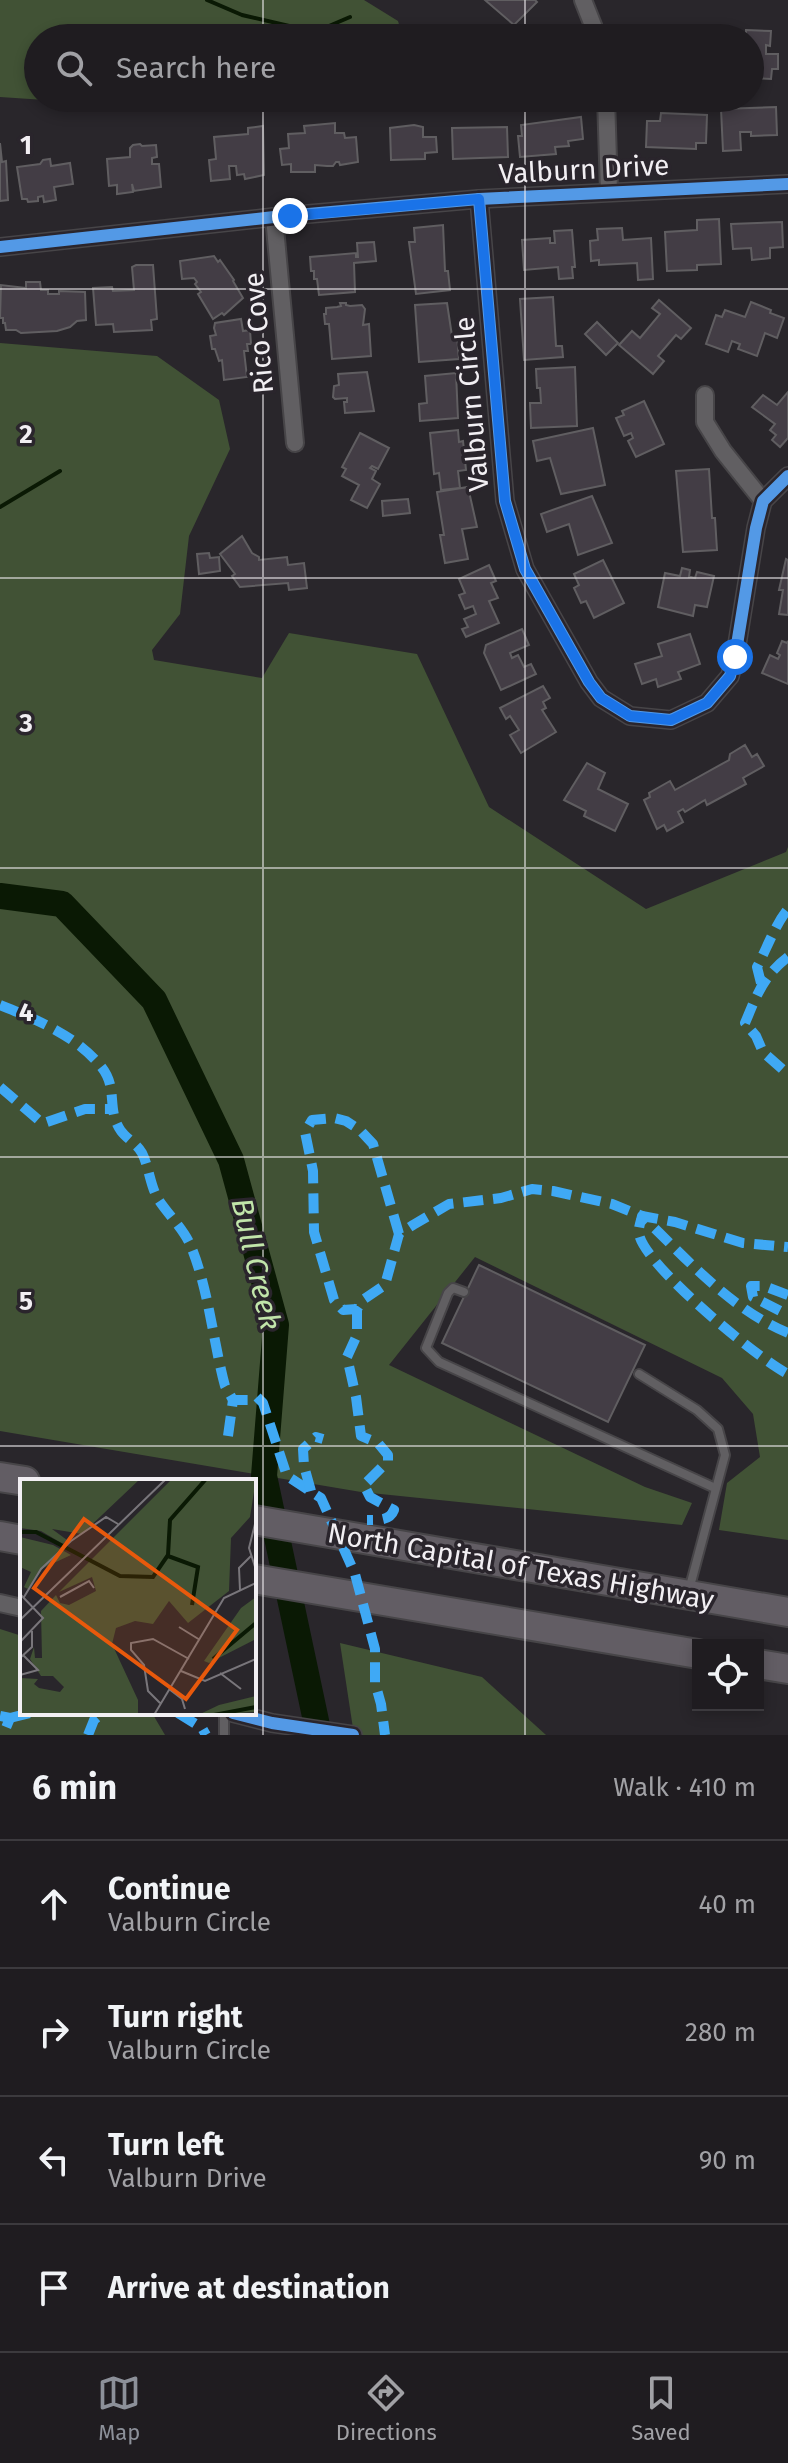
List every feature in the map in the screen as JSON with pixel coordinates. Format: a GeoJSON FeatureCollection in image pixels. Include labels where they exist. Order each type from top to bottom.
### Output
{"type":"FeatureCollection","features":[{"type":"Feature","properties":{"kind":"highway"},"geometry":{"type":"LineString","coordinates":[[0,1477],[20,1480]]}},
{"type":"Feature","properties":{"kind":"highway","name":"North Capital of Texas Highway"},"geometry":{"type":"LineString","coordinates":[[256,1520],[788,1612]]}},
{"type":"Feature","properties":{"kind":"highway"},"geometry":{"type":"LineString","coordinates":[[0,1536],[20,1540]]}},
{"type":"Feature","properties":{"kind":"highway","name":"North Capital of Texas Highway"},"geometry":{"type":"LineString","coordinates":[[256,1579],[692,1653]]}},
{"type":"Feature","properties":{"kind":"highway"},"geometry":{"type":"LineString","coordinates":[[764,1665],[788,1669]]}},
{"type":"Feature","properties":{"kind":"street"},"geometry":{"type":"LineString","coordinates":[[583,0],[592,24]]}},
{"type":"Feature","properties":{"kind":"street"},"geometry":{"type":"LineString","coordinates":[[606,112],[609,191]]}},
{"type":"Feature","properties":{"kind":"street","name":"Valburn Drive"},"geometry":{"type":"LineString","coordinates":[[0,247],[274,217],[479,199],[788,184]]}},
{"type":"Feature","properties":{"kind":"street","name":"Valburn Circle"},"geometry":{"type":"LineString","coordinates":[[479,199],[505,501],[525,569],[601,698],[630,716],[671,720],[707,703],[730,676],[763,501]]}},
{"type":"Feature","properties":{"kind":"street","name":"Rico Cove"},"geometry":{"type":"LineString","coordinates":[[274,217],[295,443]]}},
{"type":"Feature","properties":{"kind":"street"},"geometry":{"type":"LineString","coordinates":[[705,395],[705,422],[723,451],[763,501],[788,476]]}},
{"type":"Feature","properties":{"kind":"street"},"geometry":{"type":"LineString","coordinates":[[0,1603],[20,1608]]}},
{"type":"Feature","properties":{"kind":"street"},"geometry":{"type":"LineString","coordinates":[[241,1715],[272,1723],[353,1735]]}},
{"type":"Feature","properties":{"kind":"lane"},"geometry":{"type":"LineString","coordinates":[[464,1292],[453,1288],[448,1293],[426,1348],[439,1362],[715,1488]]}},
{"type":"Feature","properties":{"kind":"lane"},"geometry":{"type":"LineString","coordinates":[[639,1374],[697,1410],[718,1429],[725,1455],[688,1595]]}},
{"type":"Feature","properties":{"kind":"green space"},"geometry":{"type":"Polygon","coordinates":[[[0,0],[364,0],[399,24],[24,24],[24,99],[0,97],[0,0]]]}},
{"type":"Feature","properties":{"kind":"green space"},"geometry":{"type":"Polygon","coordinates":[[[0,343],[157,356],[219,400],[230,449],[189,536],[180,614],[152,650],[154,660],[262,678],[289,633],[417,654],[489,807],[646,909],[786,852],[788,847],[788,1540],[719,1530],[727,1483],[760,1457],[753,1414],[722,1378],[475,1257],[389,1365],[645,1487],[692,1503],[682,1525],[361,1492],[0,1431],[0,343]]]}},
{"type":"Feature","properties":{"kind":"green space"},"geometry":{"type":"Polygon","coordinates":[[[0,1629],[20,1635],[20,1715],[153,1715],[165,1735],[0,1735],[0,1629]]]}},
{"type":"Feature","properties":{"kind":"green space"},"geometry":{"type":"Polygon","coordinates":[[[340,1643],[482,1677],[546,1735],[354,1735],[340,1643]]]}},
{"type":"Feature","properties":{"kind":"building"},"geometry":{"type":"Polygon","coordinates":[[[485,0],[537,2],[513,24],[485,0]]]}},
{"type":"Feature","properties":{"kind":"building"},"geometry":{"type":"Polygon","coordinates":[[[764,31],[771,31],[766,54],[778,54],[778,69],[772,69],[771,79],[764,79],[764,31]]]}},
{"type":"Feature","properties":{"kind":"building"},"geometry":{"type":"Polygon","coordinates":[[[764,107],[776,107],[777,135],[751,136],[751,132],[740,132],[741,150],[723,151],[721,112],[764,112],[764,107]]]}},
{"type":"Feature","properties":{"kind":"building"},"geometry":{"type":"Polygon","coordinates":[[[661,113],[707,115],[706,143],[696,143],[696,149],[646,147],[647,121],[660,121],[661,113]]]}},
{"type":"Feature","properties":{"kind":"building"},"geometry":{"type":"Polygon","coordinates":[[[581,117],[583,139],[568,141],[569,146],[555,147],[556,154],[520,157],[518,136],[522,136],[521,125],[581,117]]]}},
{"type":"Feature","properties":{"kind":"building"},"geometry":{"type":"Polygon","coordinates":[[[335,123],[335,133],[344,133],[345,138],[356,137],[358,162],[315,165],[315,172],[291,172],[291,164],[282,165],[280,149],[289,148],[288,134],[305,133],[304,126],[335,123]]]}},
{"type":"Feature","properties":{"kind":"building"},"geometry":{"type":"Polygon","coordinates":[[[263,126],[264,175],[245,179],[244,174],[237,175],[236,166],[229,166],[230,179],[211,181],[209,160],[216,159],[214,137],[248,134],[248,128],[263,126]]]}},
{"type":"Feature","properties":{"kind":"building"},"geometry":{"type":"Polygon","coordinates":[[[423,127],[423,137],[436,137],[437,152],[425,153],[425,159],[391,160],[390,128],[423,127]]]}},
{"type":"Feature","properties":{"kind":"building"},"geometry":{"type":"Polygon","coordinates":[[[507,127],[508,157],[453,159],[452,128],[507,127]]]}},
{"type":"Feature","properties":{"kind":"building"},"geometry":{"type":"Polygon","coordinates":[[[0,143],[2,162],[6,161],[8,200],[0,201],[0,143]]]}},
{"type":"Feature","properties":{"kind":"building"},"geometry":{"type":"Polygon","coordinates":[[[140,144],[156,145],[157,157],[152,158],[152,164],[159,164],[161,187],[134,191],[132,184],[133,192],[117,194],[117,185],[109,186],[107,159],[130,157],[130,148],[140,144]]]}},
{"type":"Feature","properties":{"kind":"building"},"geometry":{"type":"Polygon","coordinates":[[[50,159],[51,166],[70,163],[73,184],[54,187],[56,200],[44,202],[43,196],[38,197],[38,201],[22,199],[17,167],[40,164],[50,159]]]}},
{"type":"Feature","properties":{"kind":"building"},"geometry":{"type":"Polygon","coordinates":[[[719,219],[721,264],[697,265],[697,270],[667,271],[665,232],[697,230],[697,220],[719,219]]]}},
{"type":"Feature","properties":{"kind":"building"},"geometry":{"type":"Polygon","coordinates":[[[782,222],[783,247],[770,248],[770,258],[752,260],[751,248],[733,249],[731,224],[782,222]]]}},
{"type":"Feature","properties":{"kind":"building"},"geometry":{"type":"Polygon","coordinates":[[[443,225],[445,271],[448,271],[450,290],[416,294],[409,242],[415,242],[414,228],[443,225]]]}},
{"type":"Feature","properties":{"kind":"building"},"geometry":{"type":"Polygon","coordinates":[[[622,228],[623,240],[651,238],[653,279],[638,280],[637,263],[599,265],[599,260],[591,261],[590,241],[598,240],[597,229],[622,228]]]}},
{"type":"Feature","properties":{"kind":"building"},"geometry":{"type":"Polygon","coordinates":[[[572,230],[573,278],[559,279],[558,267],[524,270],[522,240],[550,238],[550,243],[555,243],[554,231],[572,230]]]}},
{"type":"Feature","properties":{"kind":"building"},"geometry":{"type":"Polygon","coordinates":[[[374,242],[376,261],[354,263],[355,292],[319,295],[310,257],[356,253],[358,257],[357,243],[374,242]]]}},
{"type":"Feature","properties":{"kind":"building"},"geometry":{"type":"Polygon","coordinates":[[[214,256],[234,280],[243,298],[224,315],[222,313],[213,319],[198,294],[201,292],[194,278],[182,279],[180,261],[214,256]]]}},
{"type":"Feature","properties":{"kind":"building"},"geometry":{"type":"Polygon","coordinates":[[[153,265],[157,319],[151,320],[152,330],[114,332],[113,324],[96,325],[93,288],[134,290],[132,267],[153,265]]]}},
{"type":"Feature","properties":{"kind":"building"},"geometry":{"type":"Polygon","coordinates":[[[26,282],[40,282],[41,290],[48,290],[48,294],[59,294],[59,291],[85,292],[86,320],[57,331],[21,333],[6,330],[3,318],[0,318],[1,285],[26,288],[26,282]]]}},
{"type":"Feature","properties":{"kind":"building"},"geometry":{"type":"Polygon","coordinates":[[[553,297],[556,346],[562,346],[563,357],[524,360],[520,299],[553,297]]]}},
{"type":"Feature","properties":{"kind":"building"},"geometry":{"type":"Polygon","coordinates":[[[659,300],[691,328],[681,339],[676,335],[658,356],[664,361],[653,374],[619,345],[632,331],[640,338],[660,314],[652,308],[659,300]]]}},
{"type":"Feature","properties":{"kind":"building"},"geometry":{"type":"Polygon","coordinates":[[[751,302],[784,318],[777,338],[765,333],[757,356],[738,349],[740,344],[732,341],[728,352],[706,344],[716,315],[722,317],[725,310],[745,317],[751,302]]]}},
{"type":"Feature","properties":{"kind":"building"},"geometry":{"type":"Polygon","coordinates":[[[340,303],[362,305],[365,309],[363,325],[369,324],[371,356],[332,359],[329,324],[325,324],[324,314],[326,308],[341,306],[340,303]]]}},
{"type":"Feature","properties":{"kind":"building"},"geometry":{"type":"Polygon","coordinates":[[[447,303],[452,336],[457,335],[459,359],[419,362],[415,305],[447,303]]]}},
{"type":"Feature","properties":{"kind":"building"},"geometry":{"type":"Polygon","coordinates":[[[241,319],[243,331],[250,330],[251,344],[247,344],[248,351],[244,351],[247,377],[224,380],[222,360],[219,361],[215,349],[212,349],[210,336],[216,335],[215,323],[241,319]]]}},
{"type":"Feature","properties":{"kind":"building"},"geometry":{"type":"Polygon","coordinates":[[[597,322],[618,343],[606,355],[585,334],[597,322]]]}},
{"type":"Feature","properties":{"kind":"building"},"geometry":{"type":"Polygon","coordinates":[[[575,367],[577,426],[531,428],[530,403],[541,403],[536,369],[575,367]]]}},
{"type":"Feature","properties":{"kind":"building"},"geometry":{"type":"Polygon","coordinates":[[[367,372],[374,411],[345,413],[344,402],[347,398],[333,397],[334,386],[339,385],[338,374],[367,372]]]}},
{"type":"Feature","properties":{"kind":"building"},"geometry":{"type":"Polygon","coordinates":[[[456,373],[458,418],[420,421],[419,404],[427,403],[425,376],[456,373]]]}},
{"type":"Feature","properties":{"kind":"building"},"geometry":{"type":"Polygon","coordinates":[[[788,392],[788,438],[780,447],[772,440],[776,435],[770,430],[775,424],[752,407],[763,395],[777,405],[788,392]]]}},
{"type":"Feature","properties":{"kind":"building"},"geometry":{"type":"Polygon","coordinates":[[[644,401],[664,444],[636,457],[628,441],[633,438],[631,433],[624,436],[616,418],[624,415],[622,411],[644,401]]]}},
{"type":"Feature","properties":{"kind":"building"},"geometry":{"type":"Polygon","coordinates":[[[593,428],[605,485],[561,494],[550,458],[537,461],[533,441],[593,428]]]}},
{"type":"Feature","properties":{"kind":"building"},"geometry":{"type":"Polygon","coordinates":[[[458,430],[459,442],[463,441],[466,470],[458,471],[460,488],[441,490],[439,473],[434,474],[430,433],[458,430]]]}},
{"type":"Feature","properties":{"kind":"building"},"geometry":{"type":"Polygon","coordinates":[[[360,433],[389,448],[378,469],[370,468],[376,471],[372,479],[380,484],[367,508],[351,500],[359,485],[342,476],[346,469],[342,467],[360,433]]]}},
{"type":"Feature","properties":{"kind":"building"},"geometry":{"type":"Polygon","coordinates":[[[709,469],[717,550],[683,552],[676,471],[709,469]]]}},
{"type":"Feature","properties":{"kind":"building"},"geometry":{"type":"Polygon","coordinates":[[[468,487],[477,527],[462,529],[468,559],[445,563],[437,492],[468,487]]]}},
{"type":"Feature","properties":{"kind":"building"},"geometry":{"type":"Polygon","coordinates":[[[592,496],[612,543],[578,555],[569,524],[547,532],[541,514],[592,496]]]}},
{"type":"Feature","properties":{"kind":"building"},"geometry":{"type":"Polygon","coordinates":[[[408,499],[410,513],[383,516],[382,501],[408,499]]]}},
{"type":"Feature","properties":{"kind":"building"},"geometry":{"type":"Polygon","coordinates":[[[242,536],[259,560],[287,557],[288,565],[304,563],[307,588],[289,590],[288,583],[240,587],[232,576],[235,574],[220,554],[242,536]]]}},
{"type":"Feature","properties":{"kind":"building"},"geometry":{"type":"Polygon","coordinates":[[[209,553],[210,558],[219,557],[220,571],[199,574],[197,554],[209,553]]]}},
{"type":"Feature","properties":{"kind":"building"},"geometry":{"type":"Polygon","coordinates":[[[786,559],[788,615],[779,614],[783,590],[779,590],[786,559]]]}},
{"type":"Feature","properties":{"kind":"building"},"geometry":{"type":"Polygon","coordinates":[[[603,560],[624,603],[594,618],[586,601],[581,603],[574,588],[579,585],[574,574],[603,560]]]}},
{"type":"Feature","properties":{"kind":"building"},"geometry":{"type":"Polygon","coordinates":[[[489,565],[496,581],[491,583],[498,598],[489,601],[499,623],[466,637],[462,629],[468,627],[464,619],[476,614],[473,606],[465,609],[459,595],[465,593],[459,579],[489,565]]]}},
{"type":"Feature","properties":{"kind":"building"},"geometry":{"type":"Polygon","coordinates":[[[682,568],[690,570],[689,577],[695,578],[697,572],[714,576],[707,607],[695,605],[693,616],[658,607],[665,573],[680,576],[682,568]]]}},
{"type":"Feature","properties":{"kind":"building"},"geometry":{"type":"Polygon","coordinates":[[[522,629],[529,645],[510,653],[512,658],[518,655],[524,667],[531,664],[536,674],[501,690],[484,653],[486,645],[522,629]]]}},
{"type":"Feature","properties":{"kind":"building"},"geometry":{"type":"Polygon","coordinates":[[[690,634],[700,664],[678,672],[681,679],[658,687],[656,679],[642,684],[635,664],[662,656],[658,644],[690,634]]]}},
{"type":"Feature","properties":{"kind":"building"},"geometry":{"type":"Polygon","coordinates":[[[782,641],[788,641],[788,684],[762,673],[770,655],[778,659],[782,641]]]}},
{"type":"Feature","properties":{"kind":"building"},"geometry":{"type":"Polygon","coordinates":[[[543,686],[550,698],[543,702],[546,708],[542,710],[556,732],[521,753],[510,735],[519,730],[510,716],[506,719],[500,708],[543,686]]]}},
{"type":"Feature","properties":{"kind":"building"},"geometry":{"type":"Polygon","coordinates":[[[745,745],[752,757],[757,754],[764,766],[743,778],[746,784],[707,805],[705,800],[685,812],[683,809],[678,812],[683,822],[667,831],[664,825],[657,829],[644,800],[650,797],[649,793],[670,781],[675,790],[729,760],[730,754],[745,745]]]}},
{"type":"Feature","properties":{"kind":"building"},"geometry":{"type":"Polygon","coordinates":[[[587,763],[605,773],[598,789],[628,804],[615,831],[584,816],[586,811],[564,800],[587,763]]]}},
{"type":"Feature","properties":{"kind":"building"},"geometry":{"type":"Polygon","coordinates":[[[479,1265],[645,1345],[608,1422],[442,1343],[479,1265]]]}},
{"type":"Feature","properties":{"kind":"waterway"},"geometry":{"type":"LineString","coordinates":[[207,0],[242,15],[281,24]]}},
{"type":"Feature","properties":{"kind":"waterway"},"geometry":{"type":"LineString","coordinates":[[334,24],[350,17]]}},
{"type":"Feature","properties":{"kind":"waterway"},"geometry":{"type":"LineString","coordinates":[[0,507],[60,471]]}},
{"type":"Feature","properties":{"kind":"waterway","name":"Bull Creek"},"geometry":{"type":"LineString","coordinates":[[0,896],[62,904],[154,1000],[231,1160],[276,1325],[264,1476],[319,1735]]}},
{"type":"Feature","properties":{"kind":"marked path"},"geometry":{"type":"LineString","coordinates":[[761,983],[757,967],[788,909]]}},
{"type":"Feature","properties":{"kind":"marked path"},"geometry":{"type":"LineString","coordinates":[[788,957],[767,979],[745,1023],[756,1036],[763,1052],[788,1074]]}},
{"type":"Feature","properties":{"kind":"marked path"},"geometry":{"type":"LineString","coordinates":[[0,1005],[65,1036],[89,1053],[105,1073],[116,1122],[142,1153],[158,1199],[192,1249],[203,1282],[225,1386],[233,1400],[257,1397],[263,1403],[287,1476],[321,1498],[355,1574],[375,1649],[375,1683],[385,1735]]}},
{"type":"Feature","properties":{"kind":"marked path"},"geometry":{"type":"LineString","coordinates":[[0,1087],[41,1122],[85,1109],[111,1109]]}},
{"type":"Feature","properties":{"kind":"marked path"},"geometry":{"type":"LineString","coordinates":[[399,1234],[373,1144],[346,1121],[334,1118],[312,1120],[305,1132],[313,1171],[314,1232],[334,1300],[343,1310],[357,1309],[364,1299],[385,1285],[399,1234],[413,1225],[449,1204],[501,1198],[532,1189],[612,1204],[642,1216],[675,1222],[743,1243],[788,1247]]}},
{"type":"Feature","properties":{"kind":"marked path"},"geometry":{"type":"LineString","coordinates":[[788,1333],[728,1297],[642,1216],[639,1234],[660,1267],[729,1331],[788,1374]]}},
{"type":"Feature","properties":{"kind":"marked path"},"geometry":{"type":"LineString","coordinates":[[788,1295],[764,1286],[751,1286],[753,1297],[788,1315]]}},
{"type":"Feature","properties":{"kind":"marked path"},"geometry":{"type":"LineString","coordinates":[[357,1309],[357,1335],[347,1357],[361,1436],[378,1443],[388,1455],[388,1461],[364,1485],[370,1497],[394,1510],[386,1518],[367,1520]]}},
{"type":"Feature","properties":{"kind":"marked path"},"geometry":{"type":"LineString","coordinates":[[228,1436],[233,1400]]}},
{"type":"Feature","properties":{"kind":"marked path"},"geometry":{"type":"LineString","coordinates":[[311,1491],[303,1449],[316,1437],[323,1439]]}},
{"type":"Feature","properties":{"kind":"marked path"},"geometry":{"type":"LineString","coordinates":[[10,1718],[22,1715]]}},
{"type":"Feature","properties":{"kind":"marked path"},"geometry":{"type":"LineString","coordinates":[[88,1735],[94,1720],[100,1715]]}},
{"type":"Feature","properties":{"kind":"marked path"},"geometry":{"type":"LineString","coordinates":[[181,1715],[202,1728],[206,1735]]}},
{"type":"Feature","properties":{"kind":"marked path"},"geometry":{"type":"LineString","coordinates":[[0,1716],[10,1718],[3,1735]]}},
{"type":"Feature","properties":{"kind":"cycle path"},"geometry":{"type":"LineString","coordinates":[[0,247],[274,217],[479,199],[788,184]]}},
{"type":"Feature","properties":{"kind":"cycle path"},"geometry":{"type":"LineString","coordinates":[[479,199],[505,501],[525,569],[601,698],[630,716],[671,720],[707,703],[730,676],[763,501],[788,476]]}},
{"type":"Feature","properties":{"kind":"cycle path"},"geometry":{"type":"LineString","coordinates":[[241,1715],[272,1723],[353,1735]]}},
{"type":"Feature","properties":{"kind":"route"},"geometry":{"type":"LineString","coordinates":[[290,216],[479,199],[505,501],[525,569],[589,682],[601,698],[630,716],[671,720],[707,703],[730,676],[735,657]]}}]}
